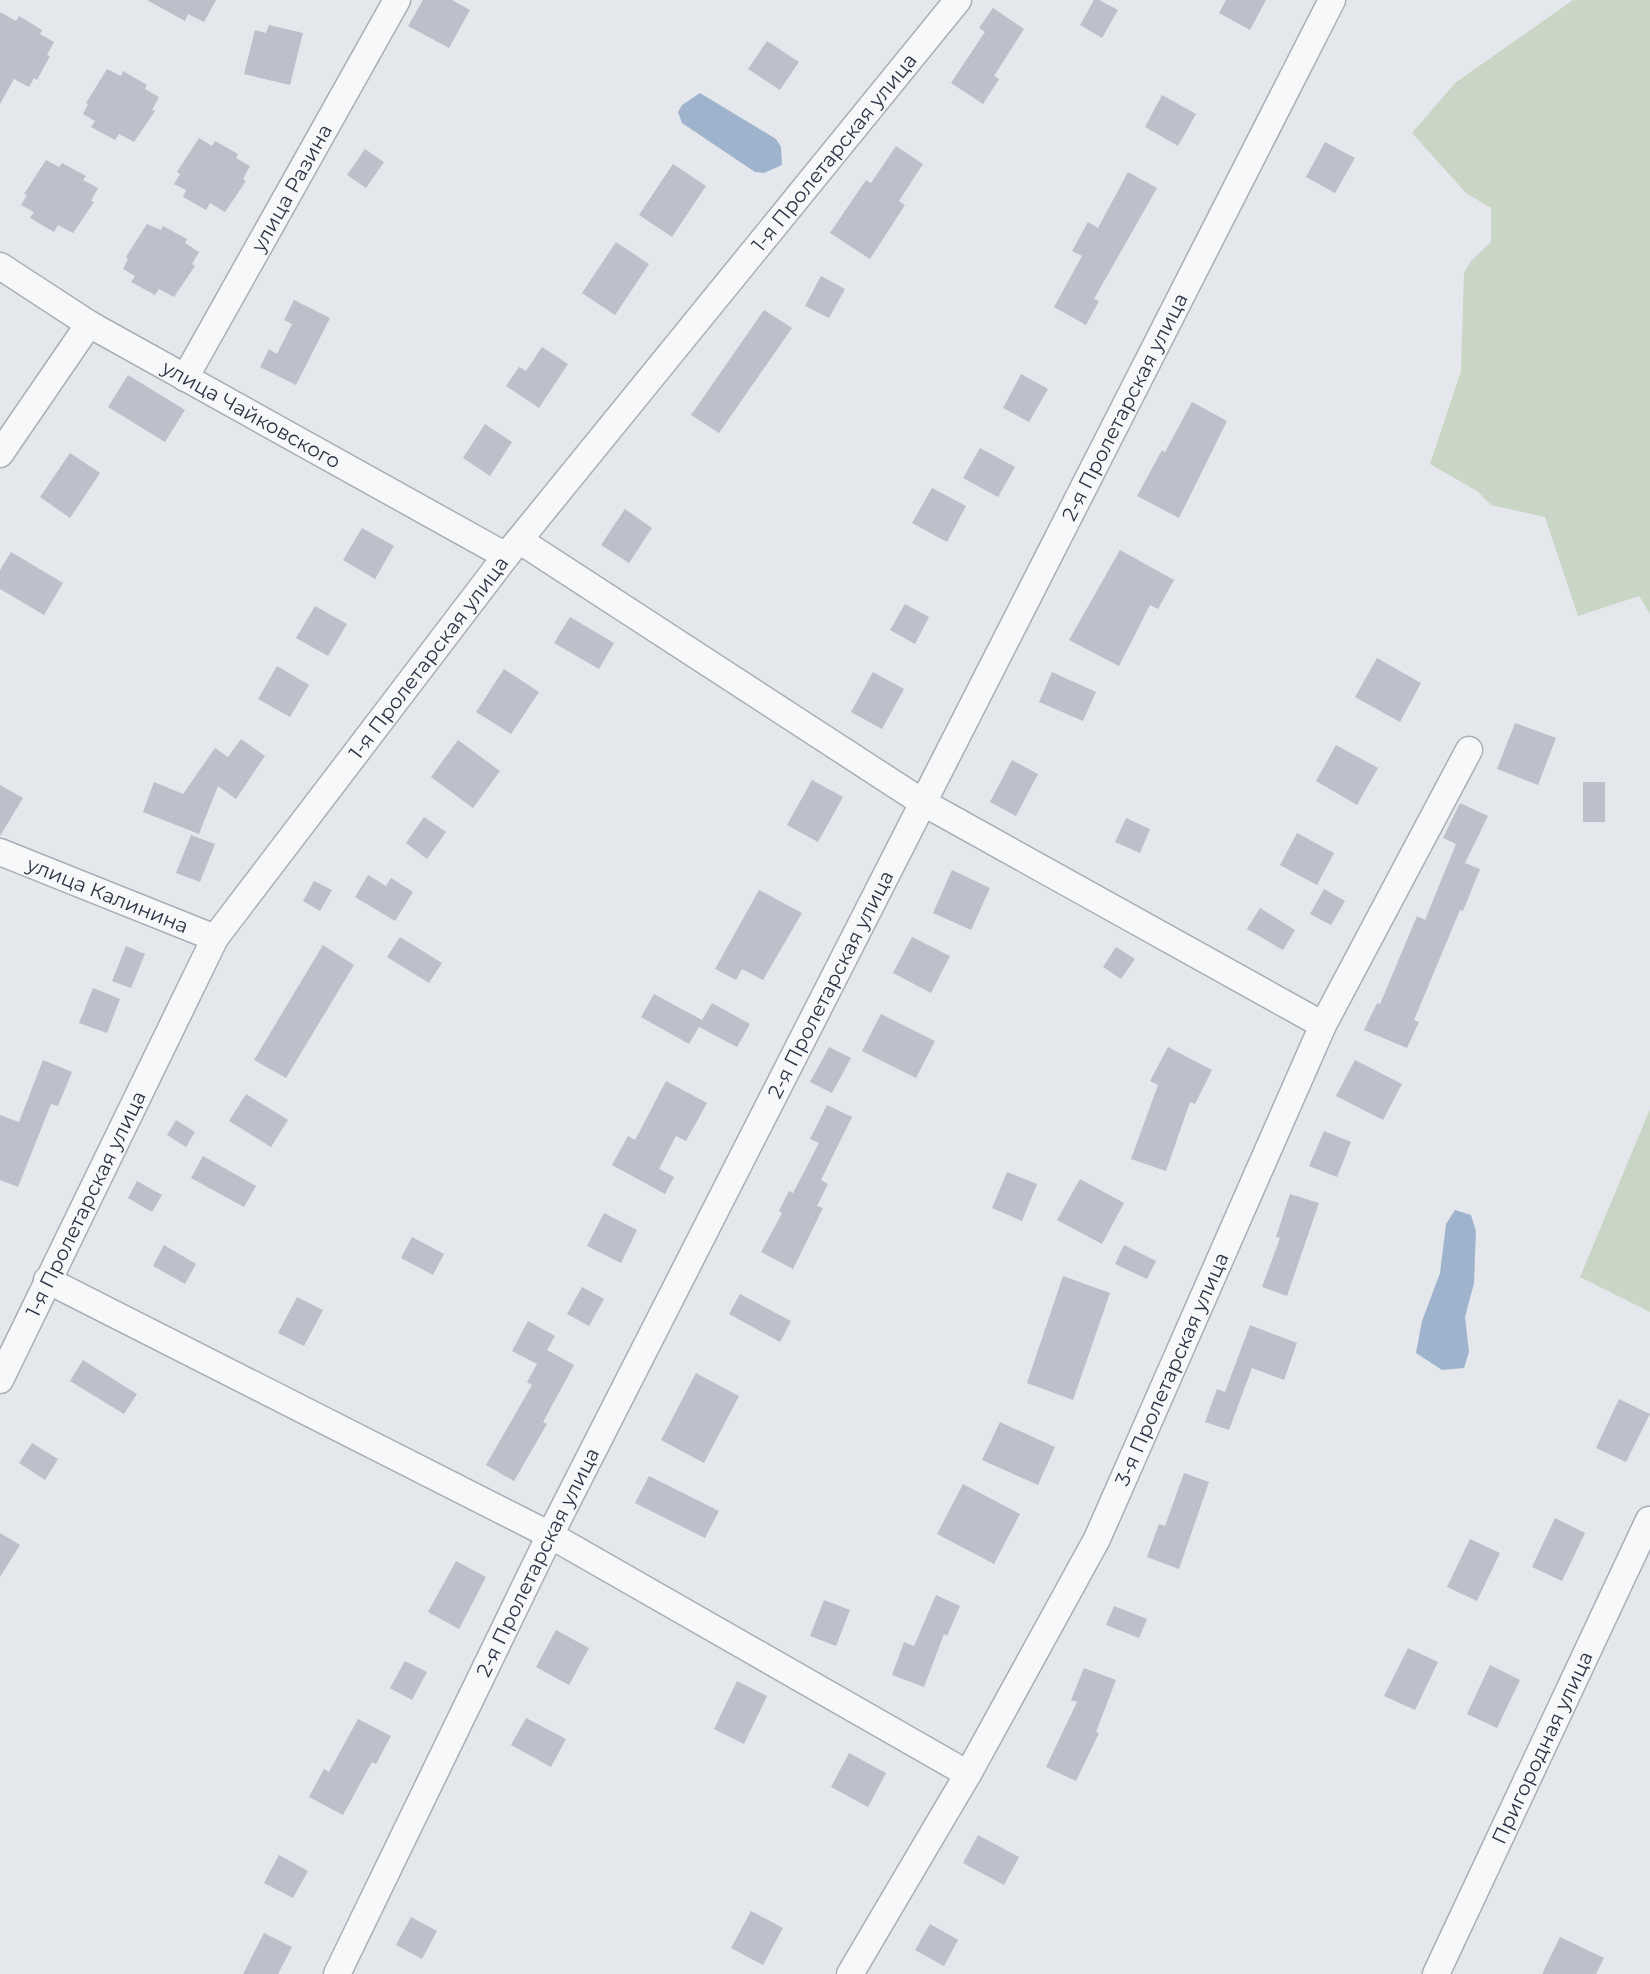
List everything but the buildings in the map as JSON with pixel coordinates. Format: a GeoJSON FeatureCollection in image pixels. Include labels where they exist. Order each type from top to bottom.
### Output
{"type":"FeatureCollection","features":[{"type":"Feature","properties":{"kind":"street","name":"улица Разина"},"geometry":{"type":"LineString","coordinates":[[185,378],[397,0]]}},
{"type":"Feature","properties":{"kind":"street","name":"1-я Пролетарская улица"},"geometry":{"type":"LineString","coordinates":[[0,1380],[215,938],[513,548],[958,0]]}},
{"type":"Feature","properties":{"kind":"street","name":"2-я Пролетарская улица"},"geometry":{"type":"LineString","coordinates":[[337,1974],[550,1535],[1332,0]]}},
{"type":"Feature","properties":{"kind":"street","name":"улица Чайковского"},"geometry":{"type":"LineString","coordinates":[[0,266],[89,324],[185,378],[513,548],[922,802],[1323,1025]]}},
{"type":"Feature","properties":{"kind":"street"},"geometry":{"type":"LineString","coordinates":[[0,454],[89,324]]}},
{"type":"Feature","properties":{"kind":"street","name":"3-я Пролетарская улица"},"geometry":{"type":"LineString","coordinates":[[850,1974],[968,1774],[1097,1539],[1323,1025],[1469,750]]}},
{"type":"Feature","properties":{"kind":"street","name":"улица Калинина"},"geometry":{"type":"LineString","coordinates":[[0,852],[215,938]]}},
{"type":"Feature","properties":{"kind":"street"},"geometry":{"type":"LineString","coordinates":[[47,1280],[550,1535],[968,1774]]}},
{"type":"Feature","properties":{"kind":"street","name":"Пригородная улица"},"geometry":{"type":"LineString","coordinates":[[1436,1974],[1649,1520]]}},
{"type":"Feature","properties":{"kind":"green space"},"geometry":{"type":"Polygon","coordinates":[[[1573,0],[1650,0],[1650,614],[1639,596],[1578,616],[1545,517],[1491,505],[1477,491],[1430,464],[1461,371],[1464,273],[1471,261],[1491,242],[1491,208],[1466,193],[1412,133],[1455,83],[1573,0]]]}},
{"type":"Feature","properties":{"kind":"green space"},"geometry":{"type":"Polygon","coordinates":[[[1650,1109],[1650,1312],[1580,1277],[1650,1109]]]}},
{"type":"Feature","properties":{"kind":"water"},"geometry":{"type":"Polygon","coordinates":[[[700,93],[776,139],[781,147],[782,165],[764,173],[755,172],[682,123],[678,112],[682,105],[700,93]]]}},
{"type":"Feature","properties":{"kind":"water"},"geometry":{"type":"Polygon","coordinates":[[[1455,1210],[1471,1215],[1476,1231],[1474,1283],[1465,1317],[1469,1352],[1464,1368],[1442,1370],[1416,1353],[1422,1321],[1440,1273],[1446,1224],[1455,1210]]]}}]}
